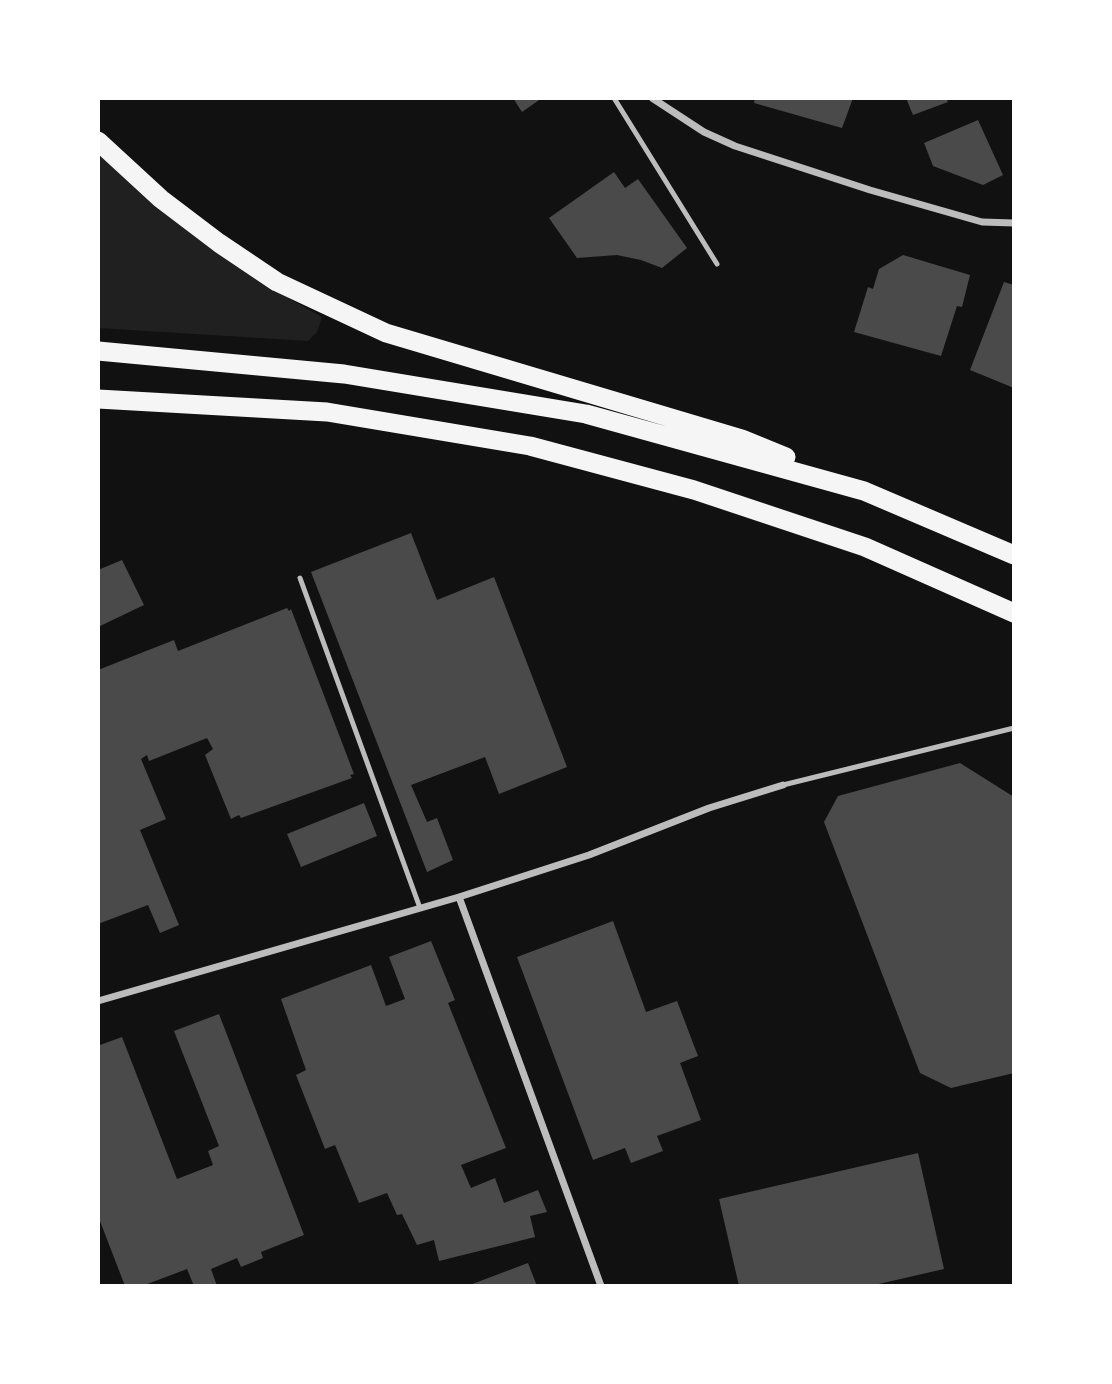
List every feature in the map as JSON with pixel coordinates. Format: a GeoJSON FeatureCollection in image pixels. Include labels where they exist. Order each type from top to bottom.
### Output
{"type":"FeatureCollection","features":[{"type":"Feature","properties":{"kind":"highway"},"geometry":{"type":"LineString","coordinates":[[98,141],[171,206],[219,243],[277,282],[386,333],[742,439],[1014,555]]}},
{"type":"Feature","properties":{"kind":"highway"},"geometry":{"type":"LineString","coordinates":[[98,351],[344,374],[586,414],[864,491]]}},
{"type":"Feature","properties":{"kind":"highway"},"geometry":{"type":"LineString","coordinates":[[98,399],[327,412],[530,446],[694,490],[865,547],[1014,613]]}},
{"type":"Feature","properties":{"kind":"street"},"geometry":{"type":"LineString","coordinates":[[652,98],[704,132],[735,146],[870,190],[982,222],[1014,223]]}},
{"type":"Feature","properties":{"kind":"street"},"geometry":{"type":"LineString","coordinates":[[98,1001],[459,897],[589,855],[709,808],[783,785]]}},
{"type":"Feature","properties":{"kind":"street"},"geometry":{"type":"LineString","coordinates":[[459,897],[601,1286]]}},
{"type":"Feature","properties":{"kind":"lane"},"geometry":{"type":"LineString","coordinates":[[614,98],[717,264]]}},
{"type":"Feature","properties":{"kind":"lane"},"geometry":{"type":"LineString","coordinates":[[300,578],[420,908]]}},
{"type":"Feature","properties":{"kind":"lane"},"geometry":{"type":"LineString","coordinates":[[783,785],[1014,727]]}},
{"type":"Feature","properties":{"kind":"shaded area"},"geometry":{"type":"Polygon","coordinates":[[[98,140],[272,289],[322,317],[317,332],[308,341],[98,328],[98,140]]]}},
{"type":"Feature","properties":{"kind":"building"},"geometry":{"type":"Polygon","coordinates":[[[513,98],[542,98],[522,112],[513,98]]]}},
{"type":"Feature","properties":{"kind":"building"},"geometry":{"type":"Polygon","coordinates":[[[755,98],[851,98],[852,101],[842,128],[754,103],[755,98]]]}},
{"type":"Feature","properties":{"kind":"building"},"geometry":{"type":"Polygon","coordinates":[[[906,98],[946,98],[948,102],[913,115],[906,98]]]}},
{"type":"Feature","properties":{"kind":"building"},"geometry":{"type":"Polygon","coordinates":[[[978,120],[1003,175],[983,185],[933,166],[924,143],[978,120]]]}},
{"type":"Feature","properties":{"kind":"building"},"geometry":{"type":"Polygon","coordinates":[[[614,172],[625,188],[638,179],[687,248],[662,268],[617,255],[577,258],[549,218],[614,172]]]}},
{"type":"Feature","properties":{"kind":"building"},"geometry":{"type":"Polygon","coordinates":[[[903,255],[970,275],[962,307],[957,306],[941,356],[854,332],[868,287],[873,289],[879,269],[903,255]]]}},
{"type":"Feature","properties":{"kind":"building"},"geometry":{"type":"Polygon","coordinates":[[[1004,282],[1014,285],[1014,388],[970,370],[1004,282]]]}},
{"type":"Feature","properties":{"kind":"building"},"geometry":{"type":"Polygon","coordinates":[[[411,533],[437,600],[494,577],[567,767],[499,794],[485,757],[411,785],[427,822],[437,818],[453,860],[427,872],[311,572],[411,533]]]}},
{"type":"Feature","properties":{"kind":"building"},"geometry":{"type":"Polygon","coordinates":[[[122,560],[144,605],[98,627],[98,570],[122,560]]]}},
{"type":"Feature","properties":{"kind":"building"},"geometry":{"type":"Polygon","coordinates":[[[287,608],[289,611],[291,609],[354,774],[350,775],[352,778],[241,818],[239,815],[231,819],[205,755],[213,749],[207,738],[149,761],[147,755],[141,759],[166,819],[140,830],[179,925],[160,933],[148,905],[98,924],[98,670],[174,640],[178,651],[287,608]]]}},
{"type":"Feature","properties":{"kind":"building"},"geometry":{"type":"Polygon","coordinates":[[[960,763],[1014,797],[1014,1073],[951,1088],[920,1073],[824,822],[838,796],[960,763]]]}},
{"type":"Feature","properties":{"kind":"building"},"geometry":{"type":"Polygon","coordinates":[[[364,803],[377,836],[301,867],[287,834],[364,803]]]}},
{"type":"Feature","properties":{"kind":"building"},"geometry":{"type":"Polygon","coordinates":[[[613,921],[646,1012],[677,1001],[698,1056],[680,1063],[701,1120],[657,1136],[663,1151],[631,1163],[625,1148],[593,1160],[517,957],[613,921]]]}},
{"type":"Feature","properties":{"kind":"building"},"geometry":{"type":"Polygon","coordinates":[[[431,941],[455,1000],[448,1003],[506,1148],[461,1165],[471,1188],[495,1178],[504,1203],[538,1190],[547,1212],[530,1216],[535,1237],[439,1261],[434,1240],[417,1245],[402,1214],[397,1215],[387,1193],[359,1203],[335,1145],[325,1149],[296,1075],[306,1070],[281,999],[371,965],[386,1006],[405,999],[389,957],[431,941]]]}},
{"type":"Feature","properties":{"kind":"building"},"geometry":{"type":"Polygon","coordinates":[[[219,1014],[304,1235],[261,1252],[263,1258],[241,1267],[237,1258],[211,1269],[217,1286],[194,1286],[187,1269],[142,1286],[125,1286],[98,1216],[98,1040],[100,1045],[122,1037],[177,1179],[213,1165],[208,1151],[219,1146],[174,1031],[219,1014]]]}},
{"type":"Feature","properties":{"kind":"building"},"geometry":{"type":"Polygon","coordinates":[[[918,1153],[944,1269],[870,1286],[739,1286],[719,1199],[918,1153]]]}},
{"type":"Feature","properties":{"kind":"building"},"geometry":{"type":"Polygon","coordinates":[[[528,1263],[537,1286],[467,1286],[528,1263]]]}}]}
